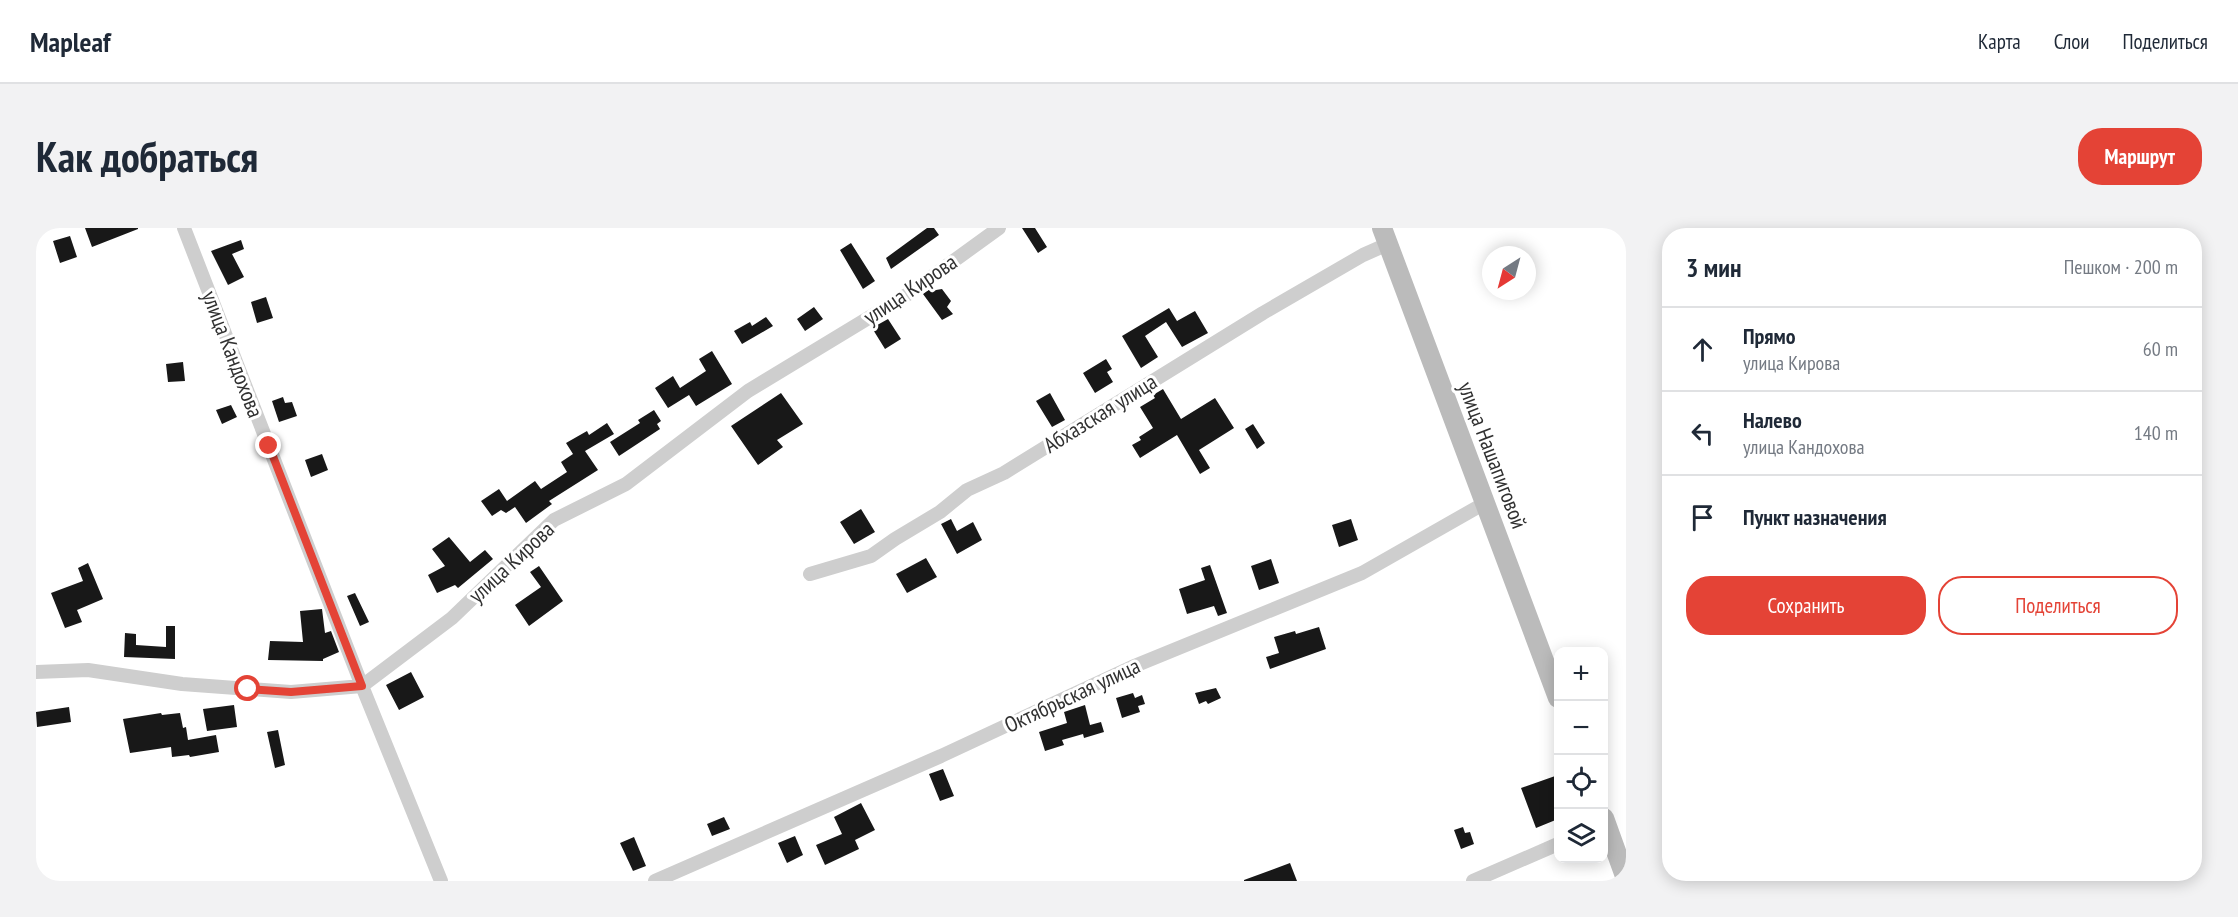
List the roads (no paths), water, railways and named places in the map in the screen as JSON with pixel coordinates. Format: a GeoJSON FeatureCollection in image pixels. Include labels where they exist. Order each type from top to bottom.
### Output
{"type":"FeatureCollection","features":[{"type":"Feature","properties":{"kind":"street","name":"улица Кандохова"},"geometry":{"type":"LineString","coordinates":[[184,228],[362,686],[441,881]]}},
{"type":"Feature","properties":{"kind":"street","name":"улица Кирова"},"geometry":{"type":"LineString","coordinates":[[362,686],[452,618],[554,520],[626,484],[748,391],[908,294],[999,228]]}},
{"type":"Feature","properties":{"kind":"street","name":"улица Нашапиговой"},"geometry":{"type":"LineString","coordinates":[[1385,236],[1554,688]]}},
{"type":"Feature","properties":{"kind":"street","name":"Абхазская улица"},"geometry":{"type":"LineString","coordinates":[[810,574],[871,556],[940,513],[967,490],[1004,473],[1263,313],[1363,255],[1385,236]]}},
{"type":"Feature","properties":{"kind":"street","name":"Октябрьская улица"},"geometry":{"type":"LineString","coordinates":[[655,881],[941,756],[1132,667],[1362,573],[1485,502]]}},
{"type":"Feature","properties":{"kind":"street"},"geometry":{"type":"LineString","coordinates":[[36,672],[88,670],[182,684],[291,692],[362,686]]}},
{"type":"Feature","properties":{"kind":"street"},"geometry":{"type":"LineString","coordinates":[[1608,832],[1626,879]]}},
{"type":"Feature","properties":{"kind":"street"},"geometry":{"type":"LineString","coordinates":[[1473,881],[1554,846]]}}]}
